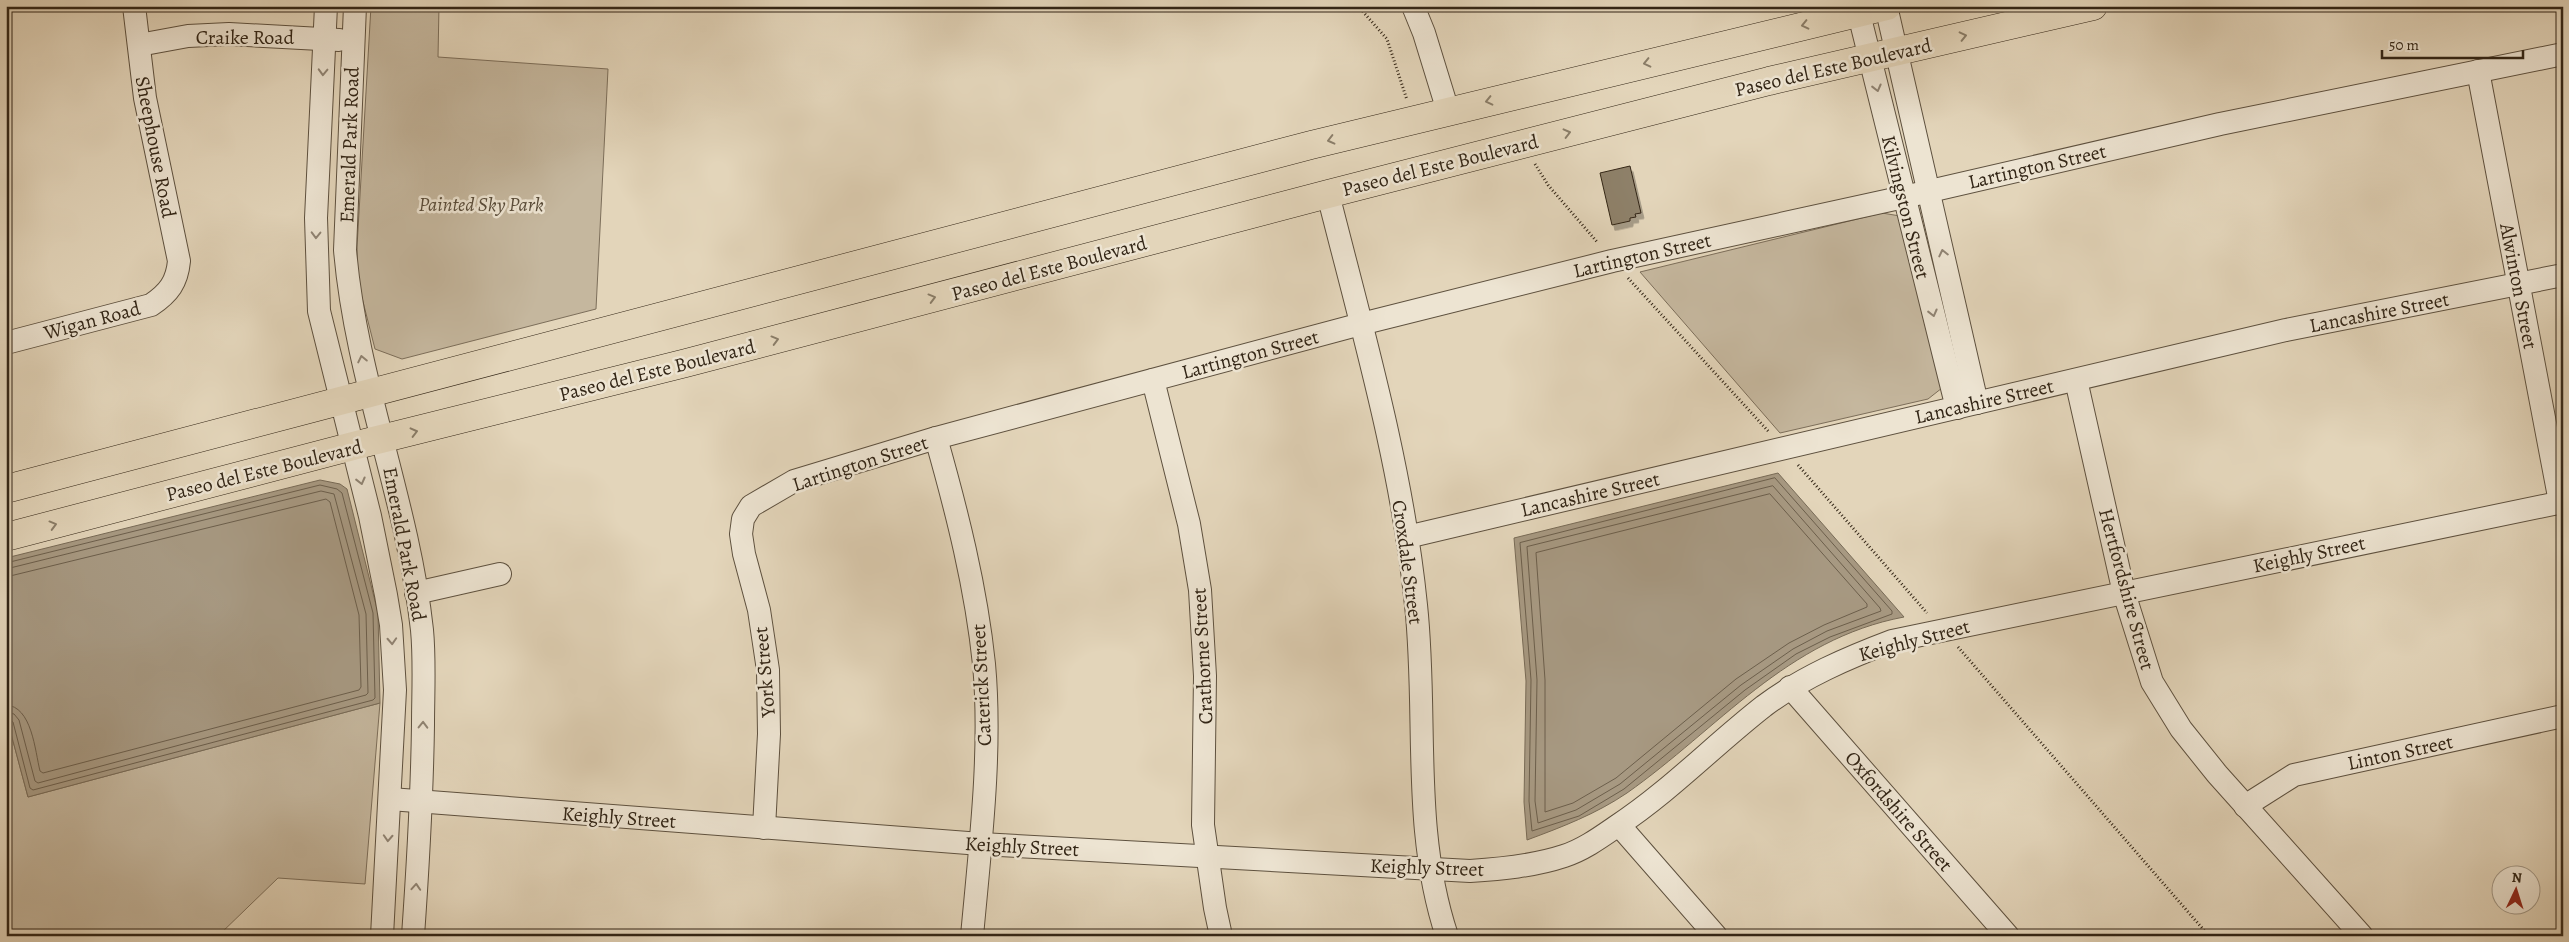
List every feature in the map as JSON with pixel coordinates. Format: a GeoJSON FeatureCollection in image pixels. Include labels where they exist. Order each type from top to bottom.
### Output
{"type":"FeatureCollection","features":[{"type":"Feature","properties":{"kind":"main road"},"geometry":{"type":"LineString","coordinates":[[6,489],[1413,119],[1857,10],[1886,6]]}},
{"type":"Feature","properties":{"kind":"main road","name":"Paseo del Este Boulevard"},"geometry":{"type":"LineString","coordinates":[[6,537],[353,446],[696,361],[1328,194],[1769,81],[2093,6]]}},
{"type":"Feature","properties":{"kind":"street","name":"Sheephouse Road"},"geometry":{"type":"LineString","coordinates":[[134,6],[145,98],[179,260],[178,274],[172,287]]}},
{"type":"Feature","properties":{"kind":"street","name":"Emerald Park Road"},"geometry":{"type":"LineString","coordinates":[[326,6],[316,218],[317,289],[322,327],[370,516],[391,625],[395,690],[382,936]]}},
{"type":"Feature","properties":{"kind":"street","name":"Emerald Park Road"},"geometry":{"type":"LineString","coordinates":[[355,6],[345,250],[352,314],[382,440],[393,476],[416,593],[422,640],[422,802],[413,936]]}},
{"type":"Feature","properties":{"kind":"street"},"geometry":{"type":"LineString","coordinates":[[1413,6],[1424,32],[1448,111]]}},
{"type":"Feature","properties":{"kind":"street","name":"Kilvingston Street"},"geometry":{"type":"LineString","coordinates":[[1886,6],[1929,192],[1967,405]]}},
{"type":"Feature","properties":{"kind":"street","name":"Kilvingston Street"},"geometry":{"type":"LineString","coordinates":[[1857,10],[1904,197],[1967,405]]}},
{"type":"Feature","properties":{"kind":"street","name":"Craike Road"},"geometry":{"type":"LineString","coordinates":[[139,45],[188,36],[229,34],[353,41]]}},
{"type":"Feature","properties":{"kind":"street","name":"Lartington Street"},"geometry":{"type":"LineString","coordinates":[[743,519],[752,506],[794,481],[936,438],[1361,324],[1612,261],[1929,192],[2220,124],[2563,54]]}},
{"type":"Feature","properties":{"kind":"street","name":"Alwinton Street"},"geometry":{"type":"LineString","coordinates":[[2478,71],[2562,502]]}},
{"type":"Feature","properties":{"kind":"street","name":"Croxdale Street"},"geometry":{"type":"LineString","coordinates":[[1328,194],[1361,324],[1407,537],[1420,656],[1424,822],[1431,868],[1447,936]]}},
{"type":"Feature","properties":{"kind":"street","name":"Lancashire Street"},"geometry":{"type":"LineString","coordinates":[[1407,537],[2286,330],[2563,275]]}},
{"type":"Feature","properties":{"kind":"street","name":"Wigan Road"},"geometry":{"type":"LineString","coordinates":[[6,343],[151,305],[163,297],[172,287]]}},
{"type":"Feature","properties":{"kind":"street","name":"Crathorne Street"},"geometry":{"type":"LineString","coordinates":[[1153,380],[1189,524],[1200,590],[1205,676],[1204,825],[1215,908],[1221,936]]}},
{"type":"Feature","properties":{"kind":"street","name":"Hertfordshire Street"},"geometry":{"type":"LineString","coordinates":[[2076,380],[2124,593],[2152,682],[2181,729],[2216,774],[2362,936]]}},
{"type":"Feature","properties":{"kind":"street","name":"Caterick Street"},"geometry":{"type":"LineString","coordinates":[[936,438],[966,552],[984,664],[986,719],[981,844],[972,936]]}},
{"type":"Feature","properties":{"kind":"street","name":"Keighly Street"},"geometry":{"type":"LineString","coordinates":[[390,799],[981,844],[1470,871],[1501,868],[1565,856],[1599,839],[1640,811],[1763,707],[1790,687],[1846,658],[1892,641],[2562,502]]}},
{"type":"Feature","properties":{"kind":"street","name":"York Street"},"geometry":{"type":"LineString","coordinates":[[743,519],[744,554],[759,610],[768,670],[769,734],[764,828]]}},
{"type":"Feature","properties":{"kind":"street"},"geometry":{"type":"LineString","coordinates":[[416,593],[500,574]]}},
{"type":"Feature","properties":{"kind":"street","name":"Oxfordshire Street"},"geometry":{"type":"LineString","coordinates":[[1790,687],[2008,936]]}},
{"type":"Feature","properties":{"kind":"street","name":"Linton Street"},"geometry":{"type":"LineString","coordinates":[[2245,806],[2294,775],[2563,716]]}},
{"type":"Feature","properties":{"kind":"street"},"geometry":{"type":"LineString","coordinates":[[1619,825],[1716,936]]}},
{"type":"Feature","properties":{"kind":"path"},"geometry":{"type":"LineString","coordinates":[[1358,6],[1387,39],[1413,119]]}},
{"type":"Feature","properties":{"kind":"path"},"geometry":{"type":"LineString","coordinates":[[1530,158],[1548,185],[1612,261],[1784,448],[2209,936]]}},
{"type":"Feature","properties":{"kind":"green space","name":"Painted Sky Park"},"geometry":{"type":"Polygon","coordinates":[[[371,6],[439,6],[438,57],[608,69],[596,309],[402,359],[375,349],[358,282],[357,247],[371,6]]]}},
{"type":"Feature","properties":{"kind":"green space"},"geometry":{"type":"Polygon","coordinates":[[[1882,213],[1900,216],[1942,388],[1928,399],[1780,433],[1640,272],[1882,213]]]}},
{"type":"Feature","properties":{"kind":"green space"},"geometry":{"type":"Polygon","coordinates":[[[380,703],[365,884],[278,878],[218,936],[6,936],[6,715],[28,797],[380,703]]]}},
{"type":"Feature","properties":{"kind":"water"},"geometry":{"type":"Polygon","coordinates":[[[1778,473],[1904,617],[1862,628],[1824,645],[1789,665],[1756,689],[1627,793],[1591,814],[1527,840],[1524,802],[1526,681],[1514,538],[1778,473]]]}},
{"type":"Feature","properties":{"kind":"water"},"geometry":{"type":"Polygon","coordinates":[[[320,480],[340,484],[347,489],[378,613],[380,703],[28,797],[6,715],[6,558],[320,480]]]}},
{"type":"Feature","properties":{"kind":"building"},"geometry":{"type":"Polygon","coordinates":[[[1630,166],[1641,213],[1635,214],[1636,217],[1630,218],[1630,221],[1612,225],[1600,173],[1630,166]]]}}]}
